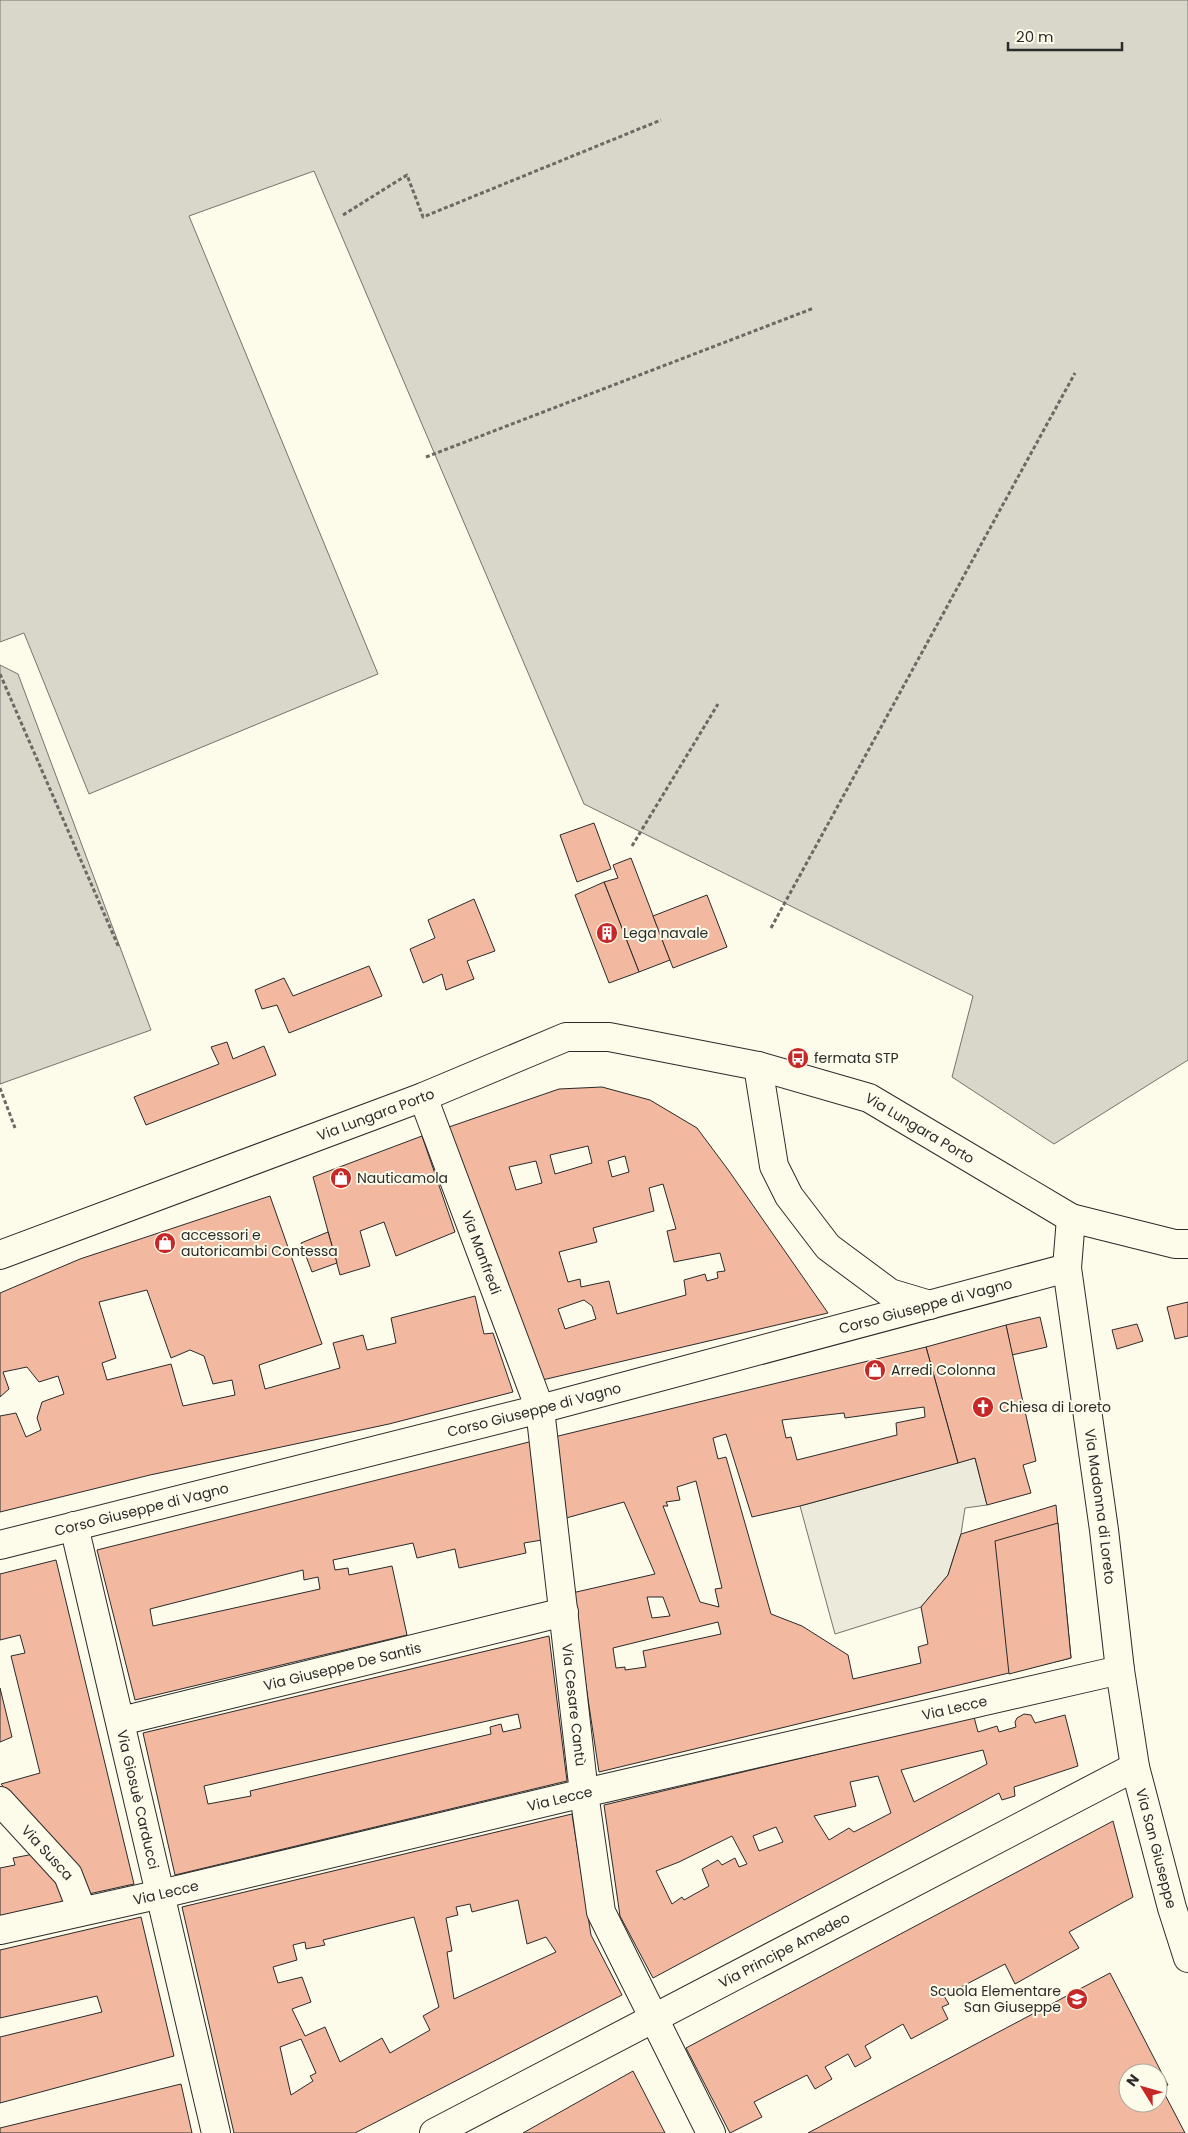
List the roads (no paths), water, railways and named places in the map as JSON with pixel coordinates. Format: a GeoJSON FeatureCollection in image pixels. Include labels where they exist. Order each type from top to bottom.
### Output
{"type":"FeatureCollection","features":[{"type":"Feature","properties":{"kind":"street","name":"Via Lungara Porto"},"geometry":{"type":"LineString","coordinates":[[0,1255],[423,1097],[566,1038],[609,1037],[758,1066],[869,1098],[1071,1218],[1175,1244],[1188,1244]]}},
{"type":"Feature","properties":{"kind":"street"},"geometry":{"type":"LineString","coordinates":[[758,1066],[774,1166],[789,1196],[828,1247],[890,1292],[930,1305]]}},
{"type":"Feature","properties":{"kind":"street","name":"Via Manfredi"},"geometry":{"type":"LineString","coordinates":[[423,1097],[540,1409]]}},
{"type":"Feature","properties":{"kind":"street","name":"Via Madonna di Loreto"},"geometry":{"type":"LineString","coordinates":[[1071,1218],[1067,1268],[1104,1530],[1120,1670],[1136,1767]]}},
{"type":"Feature","properties":{"kind":"street","name":"Corso Giuseppe di Vagno"},"geometry":{"type":"LineString","coordinates":[[0,1545],[540,1409],[1067,1268]]}},
{"type":"Feature","properties":{"kind":"street","name":"Via Cesare Cantù"},"geometry":{"type":"LineString","coordinates":[[540,1409],[584,1793],[601,1912],[712,2133]]}},
{"type":"Feature","properties":{"kind":"street","name":"Via Giosuè Carducci"},"geometry":{"type":"LineString","coordinates":[[74,1526],[216,2133]]}},
{"type":"Feature","properties":{"kind":"street","name":"Via Giuseppe De Santis"},"geometry":{"type":"LineString","coordinates":[[121,1721],[564,1612]]}},
{"type":"Feature","properties":{"kind":"street","name":"Via Lecce"},"geometry":{"type":"LineString","coordinates":[[0,1930],[1120,1670]]}},
{"type":"Feature","properties":{"kind":"street","name":"Via San Giuseppe"},"geometry":{"type":"LineString","coordinates":[[1136,1767],[1172,1908],[1188,1958]]}},
{"type":"Feature","properties":{"kind":"street","name":"Via Principe Amedeo"},"geometry":{"type":"LineString","coordinates":[[446,2130],[654,2017],[1136,1767]]}},
{"type":"Feature","properties":{"kind":"street","name":"Via Susca"},"geometry":{"type":"LineString","coordinates":[[0,1801],[68,1875],[82,1911]]}},
{"type":"Feature","properties":{"kind":"place","name":"Lega navale"},"geometry":{"type":"Point","coordinates":[607,933]}},
{"type":"Feature","properties":{"kind":"place","name":"fermata STP"},"geometry":{"type":"Point","coordinates":[798,1058]}},
{"type":"Feature","properties":{"kind":"place","name":"Nauticamola"},"geometry":{"type":"Point","coordinates":[341,1178]}},
{"type":"Feature","properties":{"kind":"place","name":"accessori e autoricambi Contessa"},"geometry":{"type":"Point","coordinates":[165,1243]}},
{"type":"Feature","properties":{"kind":"place","name":"Arredi Colonna"},"geometry":{"type":"Point","coordinates":[875,1370]}},
{"type":"Feature","properties":{"kind":"place","name":"Chiesa di Loreto"},"geometry":{"type":"Point","coordinates":[983,1407]}},
{"type":"Feature","properties":{"kind":"place","name":"Scuola Elementare San Giuseppe"},"geometry":{"type":"Point","coordinates":[1077,1999]}}]}
